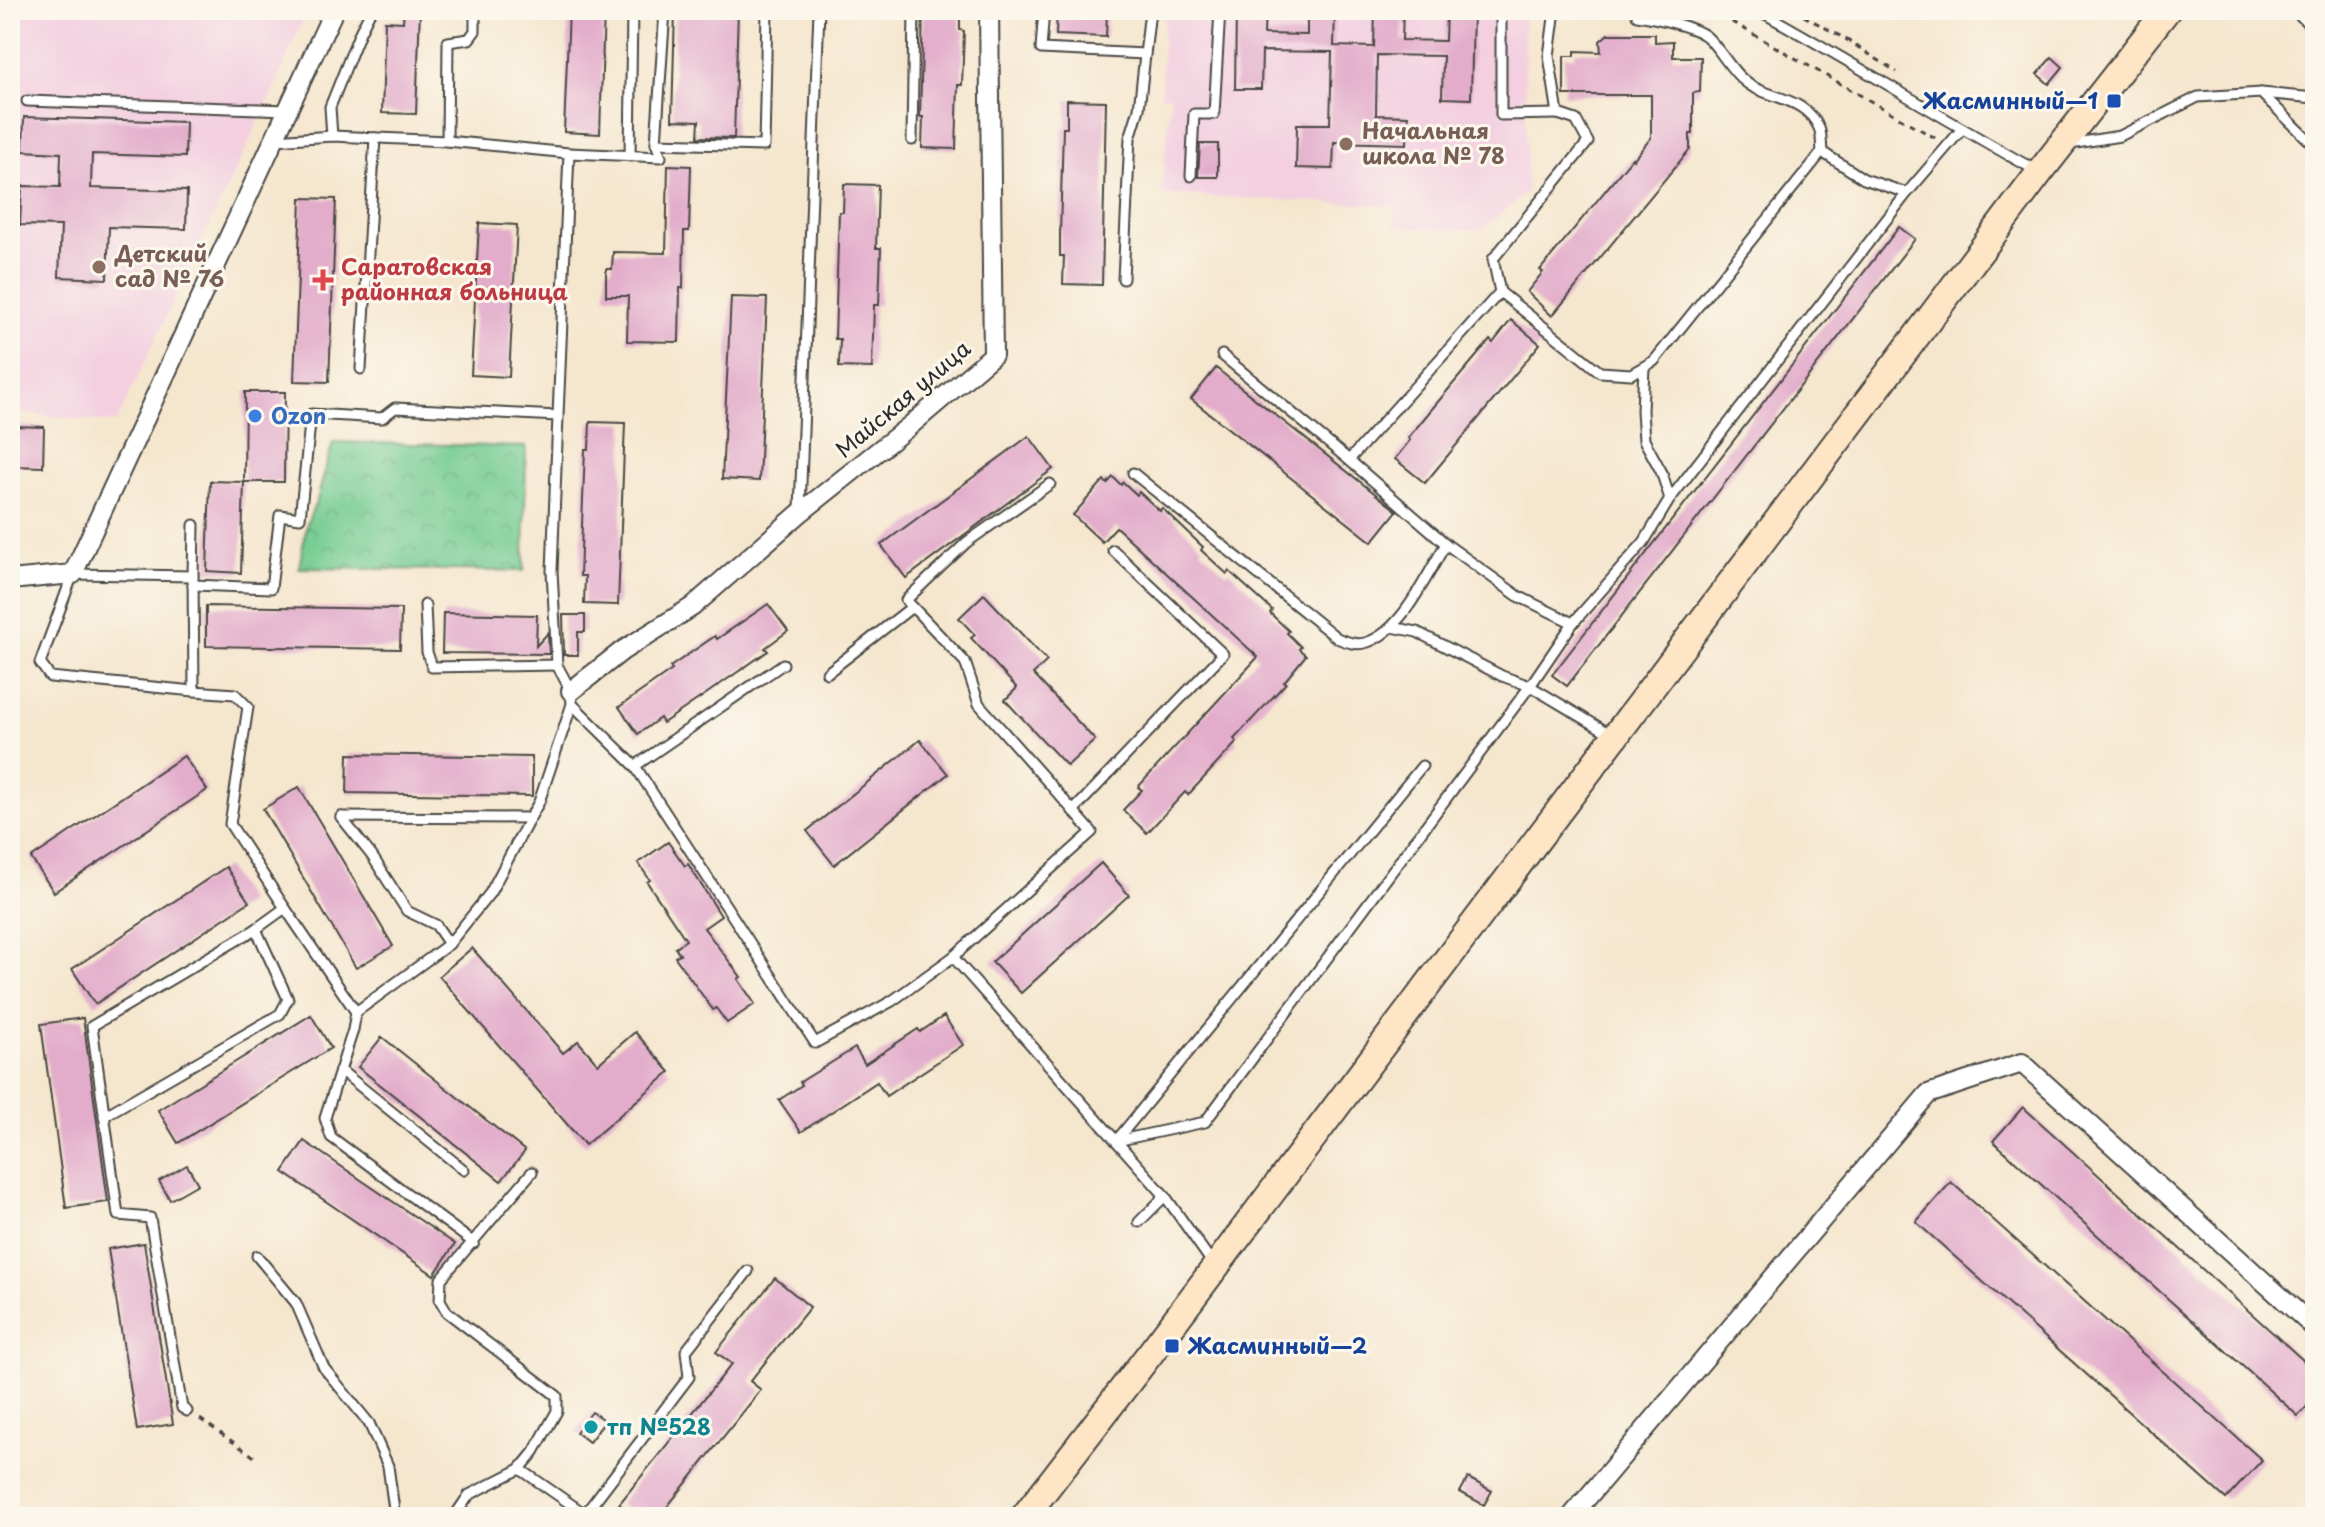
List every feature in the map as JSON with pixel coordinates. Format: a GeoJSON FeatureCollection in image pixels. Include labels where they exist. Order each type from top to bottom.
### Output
{"type":"FeatureCollection","features":[{"type":"Feature","properties":{"kind":"main road"},"geometry":{"type":"LineString","coordinates":[[1024,1517],[2040,172],[2167,10]]}},
{"type":"Feature","properties":{"kind":"street"},"geometry":{"type":"LineString","coordinates":[[10,580],[73,574],[334,10]]}},
{"type":"Feature","properties":{"kind":"street","name":"Майская улица"},"geometry":{"type":"LineString","coordinates":[[572,698],[622,651],[692,607],[800,513],[993,355],[989,10]]}},
{"type":"Feature","properties":{"kind":"street"},"geometry":{"type":"LineString","coordinates":[[1571,1517],[1928,1094],[2022,1063],[2315,1328]]}},
{"type":"Feature","properties":{"kind":"lane"},"geometry":{"type":"LineString","coordinates":[[332,136],[330,107],[371,10]]}},
{"type":"Feature","properties":{"kind":"lane"},"geometry":{"type":"LineString","coordinates":[[447,141],[448,42],[469,39],[475,31],[475,10]]}},
{"type":"Feature","properties":{"kind":"lane"},"geometry":{"type":"LineString","coordinates":[[630,156],[632,10]]}},
{"type":"Feature","properties":{"kind":"lane"},"geometry":{"type":"LineString","coordinates":[[274,140],[332,136],[447,141],[569,153],[661,157],[656,143],[665,10]]}},
{"type":"Feature","properties":{"kind":"lane"},"geometry":{"type":"LineString","coordinates":[[656,143],[764,146],[767,10]]}},
{"type":"Feature","properties":{"kind":"lane"},"geometry":{"type":"LineString","coordinates":[[800,513],[819,10]]}},
{"type":"Feature","properties":{"kind":"lane"},"geometry":{"type":"LineString","coordinates":[[912,140],[914,10]]}},
{"type":"Feature","properties":{"kind":"lane"},"geometry":{"type":"LineString","coordinates":[[1044,10],[1041,49],[1145,54]]}},
{"type":"Feature","properties":{"kind":"lane"},"geometry":{"type":"LineString","coordinates":[[1123,279],[1130,138],[1139,109],[1150,10]]}},
{"type":"Feature","properties":{"kind":"lane"},"geometry":{"type":"LineString","coordinates":[[1191,176],[1194,114],[1214,114],[1220,10]]}},
{"type":"Feature","properties":{"kind":"lane"},"geometry":{"type":"LineString","coordinates":[[1501,10],[1501,115],[1558,114],[1576,120],[1588,142],[1493,259],[1500,292],[1600,372],[1631,374],[1654,361],[1822,152],[1820,128],[1803,108],[1752,86],[1727,64],[1705,35],[1658,18],[1637,15],[1638,10]]}},
{"type":"Feature","properties":{"kind":"lane"},"geometry":{"type":"LineString","coordinates":[[1555,10],[1549,56],[1558,114]]}},
{"type":"Feature","properties":{"kind":"lane"},"geometry":{"type":"LineString","coordinates":[[1758,10],[2040,172]]}},
{"type":"Feature","properties":{"kind":"lane"},"geometry":{"type":"LineString","coordinates":[[2295,10],[2315,31]]}},
{"type":"Feature","properties":{"kind":"lane"},"geometry":{"type":"LineString","coordinates":[[2261,93],[2315,146]]}},
{"type":"Feature","properties":{"kind":"lane"},"geometry":{"type":"LineString","coordinates":[[2061,146],[2120,136],[2198,97],[2261,93],[2315,98]]}},
{"type":"Feature","properties":{"kind":"lane"},"geometry":{"type":"LineString","coordinates":[[27,101],[288,110]]}},
{"type":"Feature","properties":{"kind":"lane"},"geometry":{"type":"LineString","coordinates":[[1116,1141],[1205,1122],[1530,686],[1573,623],[1644,542],[1670,499],[1907,193],[1962,129]]}},
{"type":"Feature","properties":{"kind":"lane"},"geometry":{"type":"LineString","coordinates":[[361,369],[375,138]]}},
{"type":"Feature","properties":{"kind":"lane"},"geometry":{"type":"LineString","coordinates":[[1822,152],[1864,179],[1907,193]]}},
{"type":"Feature","properties":{"kind":"lane"},"geometry":{"type":"LineString","coordinates":[[569,153],[552,571],[557,665],[572,698],[635,766],[815,1043],[892,1001],[953,957],[1092,832],[979,704],[965,662],[906,600],[967,542],[1050,484]]}},
{"type":"Feature","properties":{"kind":"lane"},"geometry":{"type":"LineString","coordinates":[[1349,460],[1500,292]]}},
{"type":"Feature","properties":{"kind":"lane"},"geometry":{"type":"LineString","coordinates":[[1222,355],[1446,544],[1518,596],[1573,623]]}},
{"type":"Feature","properties":{"kind":"lane"},"geometry":{"type":"LineString","coordinates":[[1644,367],[1644,440],[1661,471],[1670,499]]}},
{"type":"Feature","properties":{"kind":"lane"},"geometry":{"type":"LineString","coordinates":[[474,1243],[331,1137],[325,1118],[356,1012],[230,824],[248,707],[235,694],[50,677],[40,663],[73,574],[193,580],[271,588],[280,515],[300,518],[311,414],[382,418],[395,408],[558,416]]}},
{"type":"Feature","properties":{"kind":"lane"},"geometry":{"type":"LineString","coordinates":[[1133,473],[1337,638],[1352,644],[1368,643],[1392,627],[1446,544]]}},
{"type":"Feature","properties":{"kind":"lane"},"geometry":{"type":"LineString","coordinates":[[194,525],[194,691]]}},
{"type":"Feature","properties":{"kind":"lane"},"geometry":{"type":"LineString","coordinates":[[1073,811],[1223,654],[1113,550]]}},
{"type":"Feature","properties":{"kind":"lane"},"geometry":{"type":"LineString","coordinates":[[425,605],[427,652],[432,667],[557,665]]}},
{"type":"Feature","properties":{"kind":"lane"},"geometry":{"type":"LineString","coordinates":[[827,673],[912,607]]}},
{"type":"Feature","properties":{"kind":"lane"},"geometry":{"type":"LineString","coordinates":[[1392,627],[1417,632],[1502,676],[1530,686],[1615,737]]}},
{"type":"Feature","properties":{"kind":"lane"},"geometry":{"type":"LineString","coordinates":[[635,766],[783,664]]}},
{"type":"Feature","properties":{"kind":"lane"},"geometry":{"type":"LineString","coordinates":[[356,1012],[449,944],[490,893],[539,802],[572,698]]}},
{"type":"Feature","properties":{"kind":"lane"},"geometry":{"type":"LineString","coordinates":[[1116,1141],[1422,766]]}},
{"type":"Feature","properties":{"kind":"lane"},"geometry":{"type":"LineString","coordinates":[[449,944],[436,925],[407,911],[372,856],[341,817],[530,818]]}},
{"type":"Feature","properties":{"kind":"lane"},"geometry":{"type":"LineString","coordinates":[[187,1411],[182,1408],[150,1218],[118,1215],[92,1026],[256,929],[285,908]]}},
{"type":"Feature","properties":{"kind":"lane"},"geometry":{"type":"LineString","coordinates":[[104,1116],[280,1014],[288,999],[256,929]]}},
{"type":"Feature","properties":{"kind":"lane"},"geometry":{"type":"LineString","coordinates":[[953,957],[1165,1196],[1215,1267]]}},
{"type":"Feature","properties":{"kind":"lane"},"geometry":{"type":"LineString","coordinates":[[340,1070],[464,1170]]}},
{"type":"Feature","properties":{"kind":"lane"},"geometry":{"type":"LineString","coordinates":[[454,1517],[469,1495],[520,1469],[534,1452],[557,1411],[557,1396],[447,1312],[440,1300],[441,1279],[532,1172]]}},
{"type":"Feature","properties":{"kind":"lane"},"geometry":{"type":"LineString","coordinates":[[1139,1222],[1165,1196]]}},
{"type":"Feature","properties":{"kind":"lane"},"geometry":{"type":"LineString","coordinates":[[257,1256],[296,1303],[324,1368],[369,1423],[388,1466],[395,1517]]}},
{"type":"Feature","properties":{"kind":"lane"},"geometry":{"type":"LineString","coordinates":[[520,1469],[583,1515],[689,1377],[686,1351],[748,1271]]}},
{"type":"Feature","properties":{"kind":"path"},"geometry":{"type":"LineString","coordinates":[[1711,10],[1937,139]]}},
{"type":"Feature","properties":{"kind":"path"},"geometry":{"type":"LineString","coordinates":[[1793,10],[1903,76]]}},
{"type":"Feature","properties":{"kind":"path"},"geometry":{"type":"LineString","coordinates":[[187,1411],[256,1458]]}},
{"type":"Feature","properties":{"kind":"shaded area","name":"Детский сад № 76"},"geometry":{"type":"Polygon","coordinates":[[[15,10],[307,10],[273,91],[116,423],[10,412],[10,22],[15,10]]]}},
{"type":"Feature","properties":{"kind":"shaded area","name":"Начальная школа № 78"},"geometry":{"type":"Polygon","coordinates":[[[1164,10],[1524,10],[1527,192],[1480,231],[1395,227],[1394,206],[1161,194],[1171,96],[1161,95],[1164,10]]]}},
{"type":"Feature","properties":{"kind":"green space"},"geometry":{"type":"Polygon","coordinates":[[[333,442],[526,447],[524,571],[299,568],[307,523],[317,500],[333,442]]]}},
{"type":"Feature","properties":{"kind":"building"},"geometry":{"type":"Polygon","coordinates":[[[404,10],[420,10],[416,114],[382,113],[385,21],[403,22],[404,10]]]}},
{"type":"Feature","properties":{"kind":"building"},"geometry":{"type":"Polygon","coordinates":[[[569,10],[604,10],[600,134],[564,132],[569,10]]]}},
{"type":"Feature","properties":{"kind":"building"},"geometry":{"type":"Polygon","coordinates":[[[675,10],[738,10],[734,138],[698,137],[699,121],[672,120],[675,10]]]}},
{"type":"Feature","properties":{"kind":"building"},"geometry":{"type":"Polygon","coordinates":[[[923,10],[960,10],[960,30],[964,31],[956,149],[922,148],[923,10]]]}},
{"type":"Feature","properties":{"kind":"building"},"geometry":{"type":"Polygon","coordinates":[[[1057,10],[1107,10],[1106,37],[1056,35],[1057,10]]]}},
{"type":"Feature","properties":{"kind":"building"},"geometry":{"type":"Polygon","coordinates":[[[1236,10],[1265,10],[1264,34],[1307,35],[1307,10],[1335,10],[1334,46],[1374,47],[1375,10],[1403,10],[1402,40],[1445,41],[1446,10],[1473,10],[1471,99],[1442,98],[1443,56],[1377,55],[1376,115],[1408,116],[1407,144],[1334,142],[1333,169],[1296,168],[1297,124],[1330,124],[1332,52],[1262,51],[1261,89],[1235,89],[1236,10]]]}},
{"type":"Feature","properties":{"kind":"building"},"geometry":{"type":"Polygon","coordinates":[[[1608,34],[1655,34],[1655,42],[1673,41],[1673,57],[1701,57],[1700,92],[1693,93],[1693,134],[1690,134],[1690,149],[1552,316],[1527,292],[1543,272],[1540,270],[1651,138],[1651,95],[1564,95],[1564,56],[1575,56],[1575,51],[1601,52],[1600,41],[1608,34]]]}},
{"type":"Feature","properties":{"kind":"building"},"geometry":{"type":"Polygon","coordinates":[[[2052,57],[2063,67],[2049,84],[2037,74],[2052,57]]]}},
{"type":"Feature","properties":{"kind":"building"},"geometry":{"type":"Polygon","coordinates":[[[1067,100],[1106,101],[1102,285],[1063,284],[1064,256],[1060,256],[1060,234],[1063,128],[1067,128],[1067,100]]]}},
{"type":"Feature","properties":{"kind":"building"},"geometry":{"type":"Polygon","coordinates":[[[24,117],[186,122],[185,157],[92,154],[91,188],[187,191],[186,229],[109,227],[107,279],[59,277],[61,226],[20,225],[22,186],[60,187],[61,153],[23,151],[24,117]]]}},
{"type":"Feature","properties":{"kind":"building"},"geometry":{"type":"Polygon","coordinates":[[[1200,144],[1218,144],[1218,177],[1198,177],[1200,144]]]}},
{"type":"Feature","properties":{"kind":"building"},"geometry":{"type":"Polygon","coordinates":[[[668,165],[691,166],[689,231],[684,231],[683,288],[680,288],[679,342],[627,341],[628,296],[606,296],[606,269],[612,269],[613,252],[666,253],[668,165]]]}},
{"type":"Feature","properties":{"kind":"building"},"geometry":{"type":"Polygon","coordinates":[[[844,184],[878,185],[876,248],[881,248],[879,305],[874,305],[872,368],[839,367],[840,339],[835,339],[839,212],[843,212],[844,184]]]}},
{"type":"Feature","properties":{"kind":"building"},"geometry":{"type":"Polygon","coordinates":[[[301,198],[336,199],[329,382],[294,381],[301,198]]]}},
{"type":"Feature","properties":{"kind":"building"},"geometry":{"type":"Polygon","coordinates":[[[479,223],[517,225],[509,377],[471,375],[479,223]]]}},
{"type":"Feature","properties":{"kind":"building"},"geometry":{"type":"Polygon","coordinates":[[[1899,227],[1915,239],[1567,686],[1552,675],[1899,227]]]}},
{"type":"Feature","properties":{"kind":"building"},"geometry":{"type":"Polygon","coordinates":[[[731,297],[767,298],[759,481],[722,479],[731,297]]]}},
{"type":"Feature","properties":{"kind":"building"},"geometry":{"type":"Polygon","coordinates":[[[1511,320],[1540,344],[1425,483],[1395,459],[1431,410],[1490,340],[1493,343],[1511,320]]]}},
{"type":"Feature","properties":{"kind":"building"},"geometry":{"type":"Polygon","coordinates":[[[1216,368],[1397,511],[1372,542],[1191,399],[1216,368]]]}},
{"type":"Feature","properties":{"kind":"building"},"geometry":{"type":"Polygon","coordinates":[[[245,392],[285,392],[284,482],[244,482],[245,392]]]}},
{"type":"Feature","properties":{"kind":"building"},"geometry":{"type":"Polygon","coordinates":[[[590,422],[625,423],[618,605],[584,604],[585,576],[580,576],[585,449],[589,449],[590,422]]]}},
{"type":"Feature","properties":{"kind":"building"},"geometry":{"type":"Polygon","coordinates":[[[10,426],[44,427],[43,467],[10,466],[10,426]]]}},
{"type":"Feature","properties":{"kind":"building"},"geometry":{"type":"Polygon","coordinates":[[[1029,436],[1053,469],[906,578],[881,545],[1029,436]]]}},
{"type":"Feature","properties":{"kind":"building"},"geometry":{"type":"Polygon","coordinates":[[[1113,477],[1137,495],[1139,492],[1160,511],[1162,508],[1203,547],[1201,550],[1272,610],[1270,613],[1289,631],[1287,633],[1306,655],[1286,683],[1234,739],[1237,742],[1188,795],[1185,792],[1147,833],[1123,810],[1142,790],[1138,787],[1258,657],[1116,527],[1102,542],[1073,515],[1104,480],[1107,484],[1113,477]]]}},
{"type":"Feature","properties":{"kind":"building"},"geometry":{"type":"Polygon","coordinates":[[[210,481],[244,482],[241,573],[207,571],[210,481]]]}},
{"type":"Feature","properties":{"kind":"building"},"geometry":{"type":"Polygon","coordinates":[[[984,594],[1047,661],[1033,674],[1095,740],[1067,766],[1005,700],[1017,688],[971,638],[975,635],[959,618],[984,594]]]}},
{"type":"Feature","properties":{"kind":"building"},"geometry":{"type":"Polygon","coordinates":[[[768,604],[788,631],[765,648],[768,651],[663,723],[660,718],[638,734],[619,707],[672,670],[670,667],[768,604]]]}},
{"type":"Feature","properties":{"kind":"building"},"geometry":{"type":"Polygon","coordinates":[[[206,606],[401,609],[400,649],[206,646],[206,606]]]}},
{"type":"Feature","properties":{"kind":"building"},"geometry":{"type":"Polygon","coordinates":[[[443,613],[537,615],[536,646],[548,633],[549,654],[442,653],[443,613]]]}},
{"type":"Feature","properties":{"kind":"building"},"geometry":{"type":"Polygon","coordinates":[[[563,615],[585,615],[585,632],[578,632],[578,655],[564,655],[563,615]]]}},
{"type":"Feature","properties":{"kind":"building"},"geometry":{"type":"Polygon","coordinates":[[[920,740],[948,774],[834,865],[807,831],[920,740]]]}},
{"type":"Feature","properties":{"kind":"building"},"geometry":{"type":"Polygon","coordinates":[[[348,754],[532,757],[532,796],[347,793],[348,754]]]}},
{"type":"Feature","properties":{"kind":"building"},"geometry":{"type":"Polygon","coordinates":[[[184,756],[207,790],[54,892],[31,858],[184,756]]]}},
{"type":"Feature","properties":{"kind":"building"},"geometry":{"type":"Polygon","coordinates":[[[299,787],[393,946],[356,968],[263,809],[299,787]]]}},
{"type":"Feature","properties":{"kind":"building"},"geometry":{"type":"Polygon","coordinates":[[[668,842],[685,866],[688,864],[721,916],[704,928],[741,977],[738,979],[755,1004],[727,1023],[716,1008],[713,1010],[675,957],[680,954],[675,948],[686,940],[647,882],[650,880],[638,863],[668,842]]]}},
{"type":"Feature","properties":{"kind":"building"},"geometry":{"type":"Polygon","coordinates":[[[1101,863],[1129,895],[1021,993],[992,962],[1101,863]]]}},
{"type":"Feature","properties":{"kind":"building"},"geometry":{"type":"Polygon","coordinates":[[[226,867],[249,902],[95,1004],[72,969],[226,867]]]}},
{"type":"Feature","properties":{"kind":"building"},"geometry":{"type":"Polygon","coordinates":[[[472,948],[563,1053],[578,1041],[598,1064],[635,1032],[670,1072],[585,1145],[439,976],[472,948]]]}},
{"type":"Feature","properties":{"kind":"building"},"geometry":{"type":"Polygon","coordinates":[[[311,1015],[331,1048],[178,1143],[158,1110],[311,1015]]]}},
{"type":"Feature","properties":{"kind":"building"},"geometry":{"type":"Polygon","coordinates":[[[944,1016],[963,1045],[886,1096],[877,1082],[801,1132],[779,1100],[802,1085],[800,1082],[855,1048],[865,1064],[944,1016]]]}},
{"type":"Feature","properties":{"kind":"building"},"geometry":{"type":"Polygon","coordinates":[[[83,1018],[108,1202],[66,1208],[41,1024],[83,1018]]]}},
{"type":"Feature","properties":{"kind":"building"},"geometry":{"type":"Polygon","coordinates":[[[382,1037],[525,1151],[501,1181],[358,1067],[382,1037]]]}},
{"type":"Feature","properties":{"kind":"building"},"geometry":{"type":"Polygon","coordinates":[[[2023,1107],[2315,1371],[2315,1398],[2298,1416],[1993,1141],[2023,1107]]]}},
{"type":"Feature","properties":{"kind":"building"},"geometry":{"type":"Polygon","coordinates":[[[304,1141],[455,1244],[434,1275],[283,1172],[304,1141]]]}},
{"type":"Feature","properties":{"kind":"building"},"geometry":{"type":"Polygon","coordinates":[[[187,1165],[198,1184],[170,1200],[159,1181],[187,1165]]]}},
{"type":"Feature","properties":{"kind":"building"},"geometry":{"type":"Polygon","coordinates":[[[1951,1182],[2262,1460],[2226,1499],[1916,1222],[1951,1182]]]}},
{"type":"Feature","properties":{"kind":"building"},"geometry":{"type":"Polygon","coordinates":[[[144,1243],[173,1424],[137,1430],[108,1249],[144,1243]]]}},
{"type":"Feature","properties":{"kind":"building"},"geometry":{"type":"Polygon","coordinates":[[[775,1278],[810,1307],[750,1381],[761,1390],[659,1517],[636,1517],[619,1504],[732,1364],[716,1352],[775,1278]]]}},
{"type":"Feature","properties":{"kind":"building","name":"тп №528"},"geometry":{"type":"Polygon","coordinates":[[[592,1412],[605,1421],[589,1442],[576,1432],[592,1412]]]}},
{"type":"Feature","properties":{"kind":"building"},"geometry":{"type":"Polygon","coordinates":[[[1468,1478],[1492,1491],[1484,1505],[1460,1492],[1468,1478]]]}},
{"type":"Feature","properties":{"kind":"place","name":"Жасминный—1"},"geometry":{"type":"Point","coordinates":[2114,101]}},
{"type":"Feature","properties":{"kind":"place","name":"Начальная школа № 78"},"geometry":{"type":"Point","coordinates":[1346,144]}},
{"type":"Feature","properties":{"kind":"place","name":"Детский сад № 76"},"geometry":{"type":"Point","coordinates":[99,267]}},
{"type":"Feature","properties":{"kind":"place","name":"Саратовская районная больница"},"geometry":{"type":"Point","coordinates":[323,280]}},
{"type":"Feature","properties":{"kind":"place","name":"Ozon"},"geometry":{"type":"Point","coordinates":[255,416]}},
{"type":"Feature","properties":{"kind":"place","name":"Жасминный—2"},"geometry":{"type":"Point","coordinates":[1172,1346]}},
{"type":"Feature","properties":{"kind":"place","name":"тп №528"},"geometry":{"type":"Point","coordinates":[591,1427]}}]}
